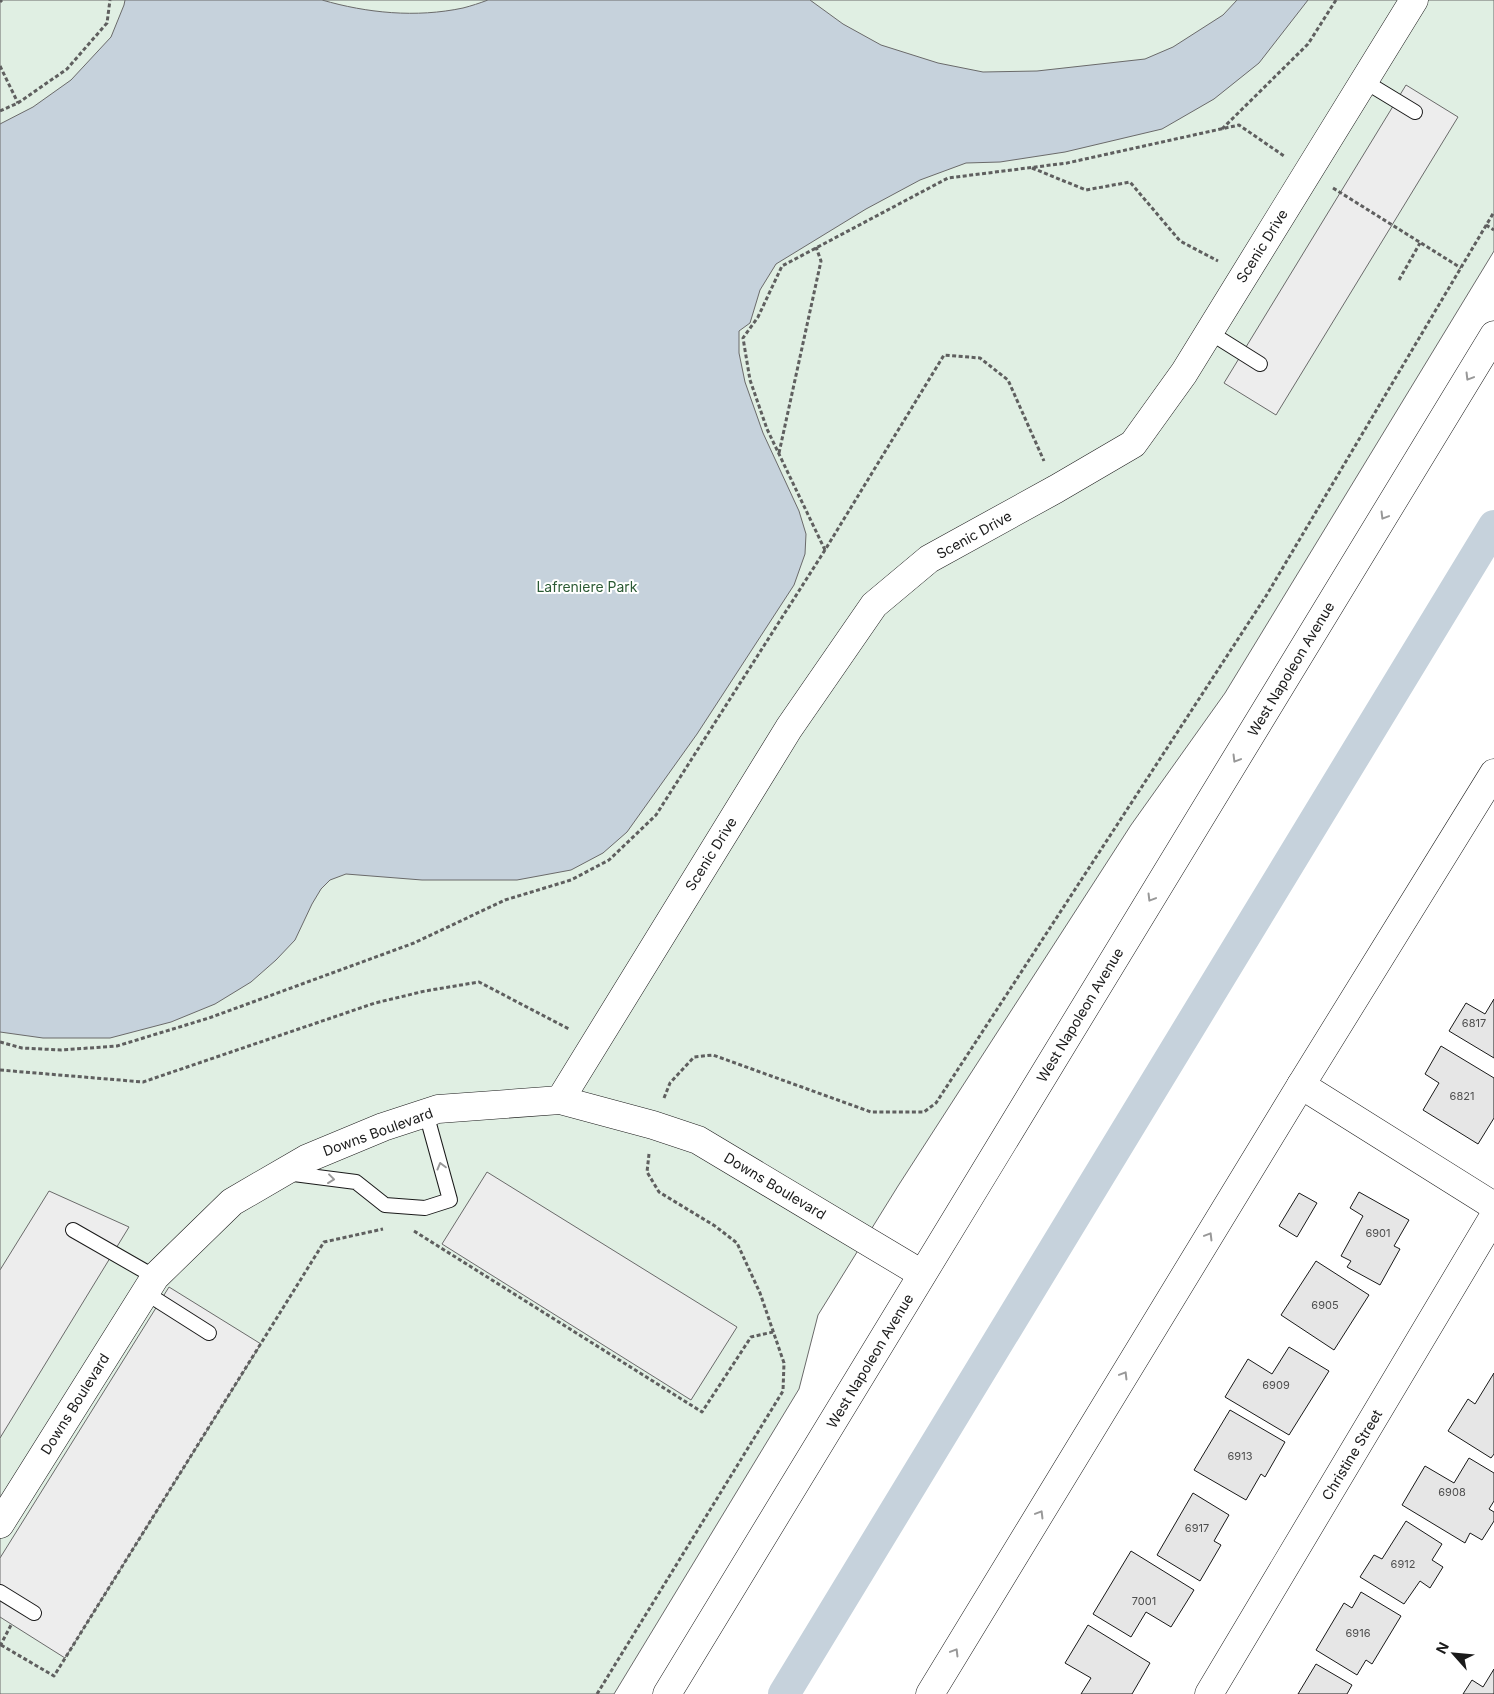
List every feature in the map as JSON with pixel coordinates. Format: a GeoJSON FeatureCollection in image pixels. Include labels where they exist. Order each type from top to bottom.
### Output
{"type":"FeatureCollection","features":[{"type":"Feature","properties":{"kind":"street","name":"Scenic Drive"},"geometry":{"type":"LineString","coordinates":[[560,1100],[789,728],[874,605],[929,559],[1133,444],[1184,373],[1210,332],[1414,0]]}},
{"type":"Feature","properties":{"kind":"street","name":"West Napoleon Avenue"},"geometry":{"type":"LineString","coordinates":[[667,1694],[1494,336]]}},
{"type":"Feature","properties":{"kind":"street"},"geometry":{"type":"LineString","coordinates":[[930,1694],[1301,1084],[1494,772]]}},
{"type":"Feature","properties":{"kind":"street"},"geometry":{"type":"LineString","coordinates":[[1301,1084],[1494,1206]]}},
{"type":"Feature","properties":{"kind":"street","name":"Downs Boulevard"},"geometry":{"type":"LineString","coordinates":[[0,1524],[150,1285],[232,1202],[306,1159],[383,1127],[438,1109],[560,1100],[653,1125],[698,1140],[922,1274]]}},
{"type":"Feature","properties":{"kind":"street","name":"Christine Street"},"geometry":{"type":"LineString","coordinates":[[1210,1694],[1494,1216]]}},
{"type":"Feature","properties":{"kind":"lane"},"geometry":{"type":"LineString","coordinates":[[1364,81],[1415,112]]}},
{"type":"Feature","properties":{"kind":"lane"},"geometry":{"type":"LineString","coordinates":[[1210,332],[1260,364]]}},
{"type":"Feature","properties":{"kind":"lane"},"geometry":{"type":"LineString","coordinates":[[283,1173],[356,1182],[385,1205],[425,1208],[450,1200],[426,1113]]}},
{"type":"Feature","properties":{"kind":"lane"},"geometry":{"type":"LineString","coordinates":[[73,1230],[150,1285],[209,1333]]}},
{"type":"Feature","properties":{"kind":"lane"},"geometry":{"type":"LineString","coordinates":[[0,1592],[34,1613]]}},
{"type":"Feature","properties":{"kind":"path"},"geometry":{"type":"LineString","coordinates":[[0,111],[18,104],[67,69],[107,23],[110,0]]}},
{"type":"Feature","properties":{"kind":"path"},"geometry":{"type":"LineString","coordinates":[[1221,129],[1308,44],[1336,0]]}},
{"type":"Feature","properties":{"kind":"path"},"geometry":{"type":"LineString","coordinates":[[0,66],[18,104]]}},
{"type":"Feature","properties":{"kind":"path"},"geometry":{"type":"LineString","coordinates":[[825,550],[768,429],[750,380],[743,338],[758,317],[782,266],[948,178],[1067,163],[1239,125],[1308,172],[1461,268]]}},
{"type":"Feature","properties":{"kind":"path"},"geometry":{"type":"LineString","coordinates":[[1031,167],[1086,190],[1130,182],[1180,241],[1244,275]]}},
{"type":"Feature","properties":{"kind":"path"},"geometry":{"type":"LineString","coordinates":[[597,1694],[782,1391],[784,1364],[760,1293],[737,1244],[715,1226],[659,1192],[647,1172],[653,1125],[670,1083],[694,1057],[713,1055],[870,1112],[924,1112],[936,1103],[1266,596],[1494,212]]}},
{"type":"Feature","properties":{"kind":"path"},"geometry":{"type":"LineString","coordinates":[[1486,225],[1494,230]]}},
{"type":"Feature","properties":{"kind":"path"},"geometry":{"type":"LineString","coordinates":[[1398,280],[1420,242]]}},
{"type":"Feature","properties":{"kind":"path"},"geometry":{"type":"LineString","coordinates":[[779,454],[822,261],[816,247]]}},
{"type":"Feature","properties":{"kind":"path"},"geometry":{"type":"LineString","coordinates":[[0,1042],[22,1048],[61,1050],[117,1046],[210,1018],[414,943],[505,900],[571,880],[609,860],[656,815],[825,550],[944,355],[980,358],[1008,380],[1056,489]]}},
{"type":"Feature","properties":{"kind":"path"},"geometry":{"type":"LineString","coordinates":[[0,1070],[143,1082],[374,1003],[425,991],[479,982],[556,1021],[594,1043]]}},
{"type":"Feature","properties":{"kind":"path"},"geometry":{"type":"LineString","coordinates":[[11,1625],[0,1646],[54,1676],[324,1242],[386,1228]]}},
{"type":"Feature","properties":{"kind":"path"},"geometry":{"type":"LineString","coordinates":[[412,1230],[702,1412],[751,1337],[773,1332]]}},
{"type":"Feature","properties":{"kind":"green space","name":"Lafreniere Park"},"geometry":{"type":"Polygon","coordinates":[[[0,0],[1494,0],[1494,251],[1225,693],[1131,825],[898,1186],[818,1315],[799,1389],[614,1694],[0,1694],[0,0]]]}},
{"type":"Feature","properties":{"kind":"shaded area"},"geometry":{"type":"Polygon","coordinates":[[[125,0],[322,0],[374,11],[427,13],[463,8],[488,0],[810,0],[843,24],[881,45],[938,63],[983,72],[1037,71],[1145,59],[1173,47],[1223,15],[1237,0],[1308,0],[1259,63],[1214,99],[1162,129],[1065,152],[1000,162],[966,163],[920,180],[866,209],[776,264],[760,290],[750,323],[739,331],[739,353],[745,382],[763,433],[799,511],[806,534],[805,554],[794,585],[697,734],[627,832],[603,853],[571,870],[517,880],[422,880],[346,874],[330,880],[321,889],[295,940],[276,960],[251,982],[215,1004],[171,1022],[110,1038],[43,1038],[0,1032],[0,124],[33,107],[71,80],[111,37],[125,0]]]}},
{"type":"Feature","properties":{"kind":"shaded area"},"geometry":{"type":"Polygon","coordinates":[[[1406,85],[1458,117],[1276,415],[1224,383],[1406,85]]]}},
{"type":"Feature","properties":{"kind":"shaded area"},"geometry":{"type":"Polygon","coordinates":[[[487,1172],[737,1327],[691,1400],[442,1244],[487,1172]]]}},
{"type":"Feature","properties":{"kind":"shaded area"},"geometry":{"type":"Polygon","coordinates":[[[49,1191],[129,1227],[0,1438],[0,1270],[49,1191]]]}},
{"type":"Feature","properties":{"kind":"shaded area"},"geometry":{"type":"Polygon","coordinates":[[[169,1287],[261,1344],[65,1658],[0,1617],[0,1558],[169,1287]]]}},
{"type":"Feature","properties":{"kind":"building"},"geometry":{"type":"Polygon","coordinates":[[[1494,999],[1494,1058],[1449,1031],[1466,1003],[1485,1014],[1494,999]]]}},
{"type":"Feature","properties":{"kind":"building"},"geometry":{"type":"Polygon","coordinates":[[[1441,1046],[1494,1078],[1494,1118],[1478,1144],[1423,1110],[1439,1083],[1425,1074],[1441,1046]]]}},
{"type":"Feature","properties":{"kind":"building"},"geometry":{"type":"Polygon","coordinates":[[[1359,1192],[1409,1220],[1394,1246],[1400,1249],[1380,1285],[1347,1267],[1351,1261],[1341,1256],[1363,1216],[1350,1208],[1359,1192]]]}},
{"type":"Feature","properties":{"kind":"building"},"geometry":{"type":"Polygon","coordinates":[[[1299,1193],[1317,1203],[1297,1237],[1279,1226],[1299,1193]]]}},
{"type":"Feature","properties":{"kind":"building"},"geometry":{"type":"Polygon","coordinates":[[[1316,1261],[1369,1295],[1334,1350],[1281,1315],[1316,1261]]]}},
{"type":"Feature","properties":{"kind":"building"},"geometry":{"type":"Polygon","coordinates":[[[1289,1347],[1329,1371],[1289,1435],[1225,1397],[1248,1359],[1272,1374],[1289,1347]]]}},
{"type":"Feature","properties":{"kind":"building"},"geometry":{"type":"Polygon","coordinates":[[[1494,1373],[1494,1454],[1491,1458],[1448,1431],[1468,1399],[1475,1404],[1494,1373]]]}},
{"type":"Feature","properties":{"kind":"building"},"geometry":{"type":"Polygon","coordinates":[[[1230,1410],[1285,1442],[1265,1477],[1261,1474],[1246,1500],[1194,1470],[1230,1410]]]}},
{"type":"Feature","properties":{"kind":"building"},"geometry":{"type":"Polygon","coordinates":[[[1469,1458],[1494,1473],[1494,1501],[1489,1509],[1494,1512],[1494,1521],[1482,1540],[1470,1533],[1465,1543],[1402,1505],[1425,1466],[1454,1483],[1469,1458]]]}},
{"type":"Feature","properties":{"kind":"building"},"geometry":{"type":"Polygon","coordinates":[[[1193,1493],[1229,1515],[1214,1541],[1221,1545],[1200,1581],[1157,1555],[1193,1493]]]}},
{"type":"Feature","properties":{"kind":"building"},"geometry":{"type":"Polygon","coordinates":[[[1406,1521],[1442,1544],[1432,1560],[1443,1567],[1430,1588],[1420,1581],[1404,1604],[1360,1577],[1374,1555],[1382,1559],[1406,1521]]]}},
{"type":"Feature","properties":{"kind":"building"},"geometry":{"type":"Polygon","coordinates":[[[1131,1551],[1194,1590],[1171,1627],[1146,1612],[1131,1637],[1093,1614],[1131,1551]]]}},
{"type":"Feature","properties":{"kind":"building"},"geometry":{"type":"Polygon","coordinates":[[[1361,1592],[1401,1616],[1372,1664],[1366,1660],[1357,1675],[1316,1650],[1344,1603],[1352,1608],[1361,1592]]]}},
{"type":"Feature","properties":{"kind":"building"},"geometry":{"type":"Polygon","coordinates":[[[1088,1625],[1150,1663],[1132,1694],[1081,1694],[1091,1678],[1065,1663],[1088,1625]]]}},
{"type":"Feature","properties":{"kind":"building"},"geometry":{"type":"Polygon","coordinates":[[[1316,1664],[1352,1685],[1347,1694],[1298,1694],[1316,1664]]]}},
{"type":"Feature","properties":{"kind":"building"},"geometry":{"type":"Polygon","coordinates":[[[1494,1669],[1494,1694],[1463,1694],[1472,1680],[1483,1687],[1494,1669]]]}},
{"type":"Feature","properties":{"kind":"waterway"},"geometry":{"type":"LineString","coordinates":[[784,1694],[1494,526]]}}]}
